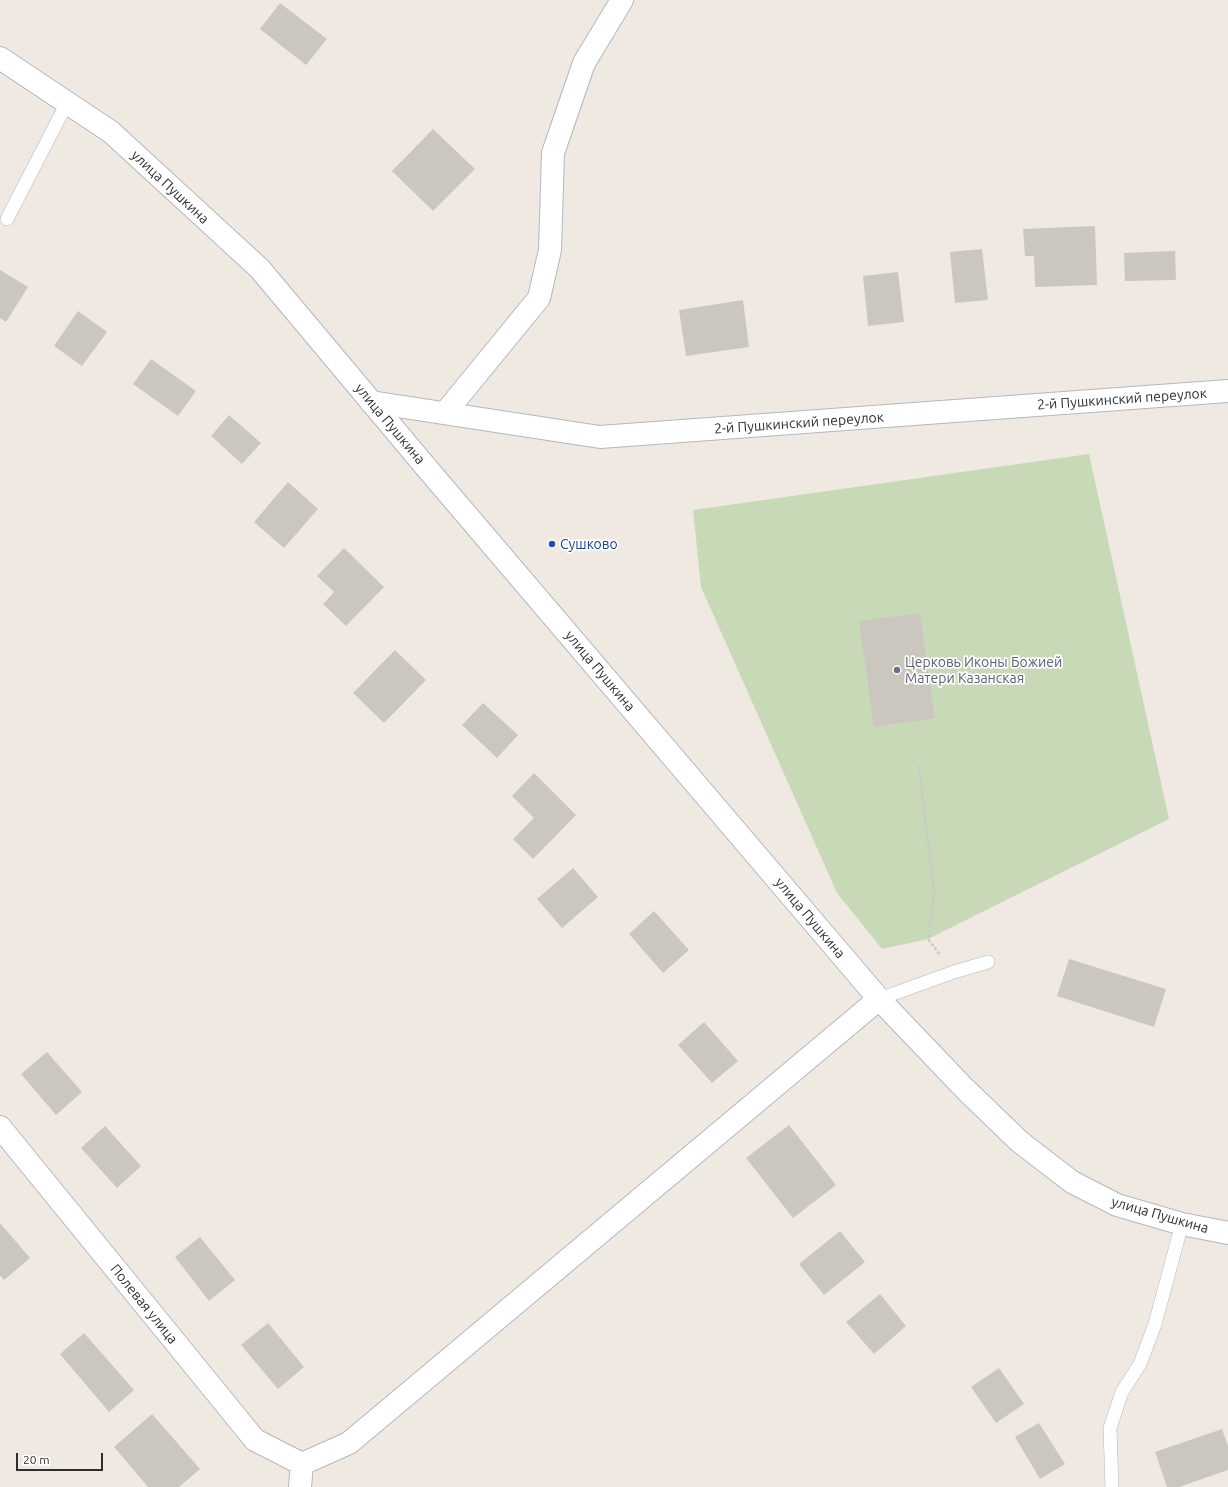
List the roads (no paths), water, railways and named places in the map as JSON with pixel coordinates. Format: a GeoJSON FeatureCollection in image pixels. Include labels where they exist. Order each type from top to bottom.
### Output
{"type":"FeatureCollection","features":[{"type":"Feature","properties":{"kind":"street"},"geometry":{"type":"LineString","coordinates":[[445,413],[539,298],[550,250],[553,153],[584,63],[622,0]]}},
{"type":"Feature","properties":{"kind":"street","name":"улица Пушкина"},"geometry":{"type":"LineString","coordinates":[[0,58],[111,132],[260,269],[879,999],[965,1089],[1020,1142],[1072,1182],[1117,1204],[1182,1224],[1228,1233]]}},
{"type":"Feature","properties":{"kind":"street","name":"2-й Пушкинский переулок"},"geometry":{"type":"LineString","coordinates":[[372,402],[600,437],[1228,391]]}},
{"type":"Feature","properties":{"kind":"street"},"geometry":{"type":"LineString","coordinates":[[300,1487],[302,1464],[349,1443],[879,999]]}},
{"type":"Feature","properties":{"kind":"street","name":"Полевая улица"},"geometry":{"type":"LineString","coordinates":[[0,1127],[255,1440],[302,1464]]}},
{"type":"Feature","properties":{"kind":"lane"},"geometry":{"type":"LineString","coordinates":[[8,219],[67,103]]}},
{"type":"Feature","properties":{"kind":"lane"},"geometry":{"type":"LineString","coordinates":[[879,999],[954,972],[988,962]]}},
{"type":"Feature","properties":{"kind":"lane"},"geometry":{"type":"LineString","coordinates":[[1112,1487],[1110,1428],[1122,1392],[1140,1364],[1155,1324],[1182,1224]]}},
{"type":"Feature","properties":{"kind":"place","name":"Сушково"},"geometry":{"type":"Point","coordinates":[552,544]}},
{"type":"Feature","properties":{"kind":"place","name":"Церковь Иконы Божией Матери Казанская"},"geometry":{"type":"Point","coordinates":[897,670]}}]}
